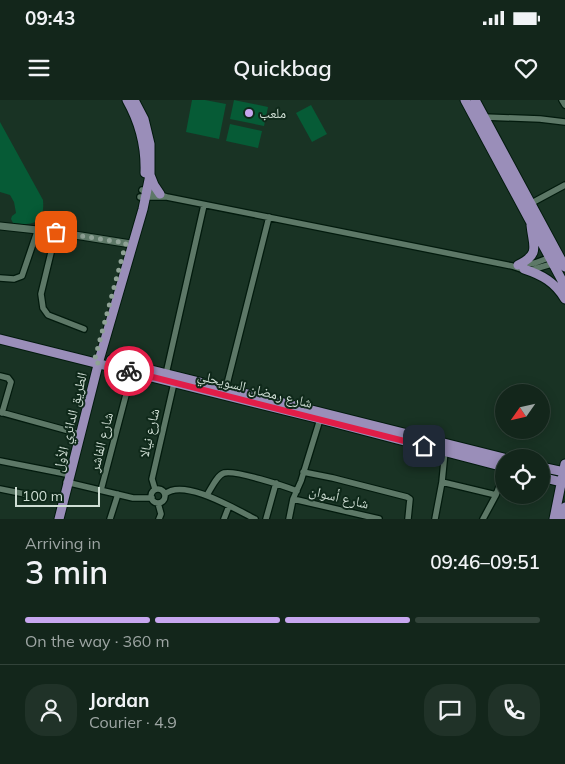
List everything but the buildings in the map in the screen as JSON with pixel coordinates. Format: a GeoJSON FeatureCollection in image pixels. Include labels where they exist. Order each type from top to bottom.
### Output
{"type":"FeatureCollection","features":[{"type":"Feature","properties":{"kind":"main road","name":"الطريق الدائري الأول"},"geometry":{"type":"LineString","coordinates":[[127,100],[133,111],[143,142],[145,164],[143,209],[128,244]]}},
{"type":"Feature","properties":{"kind":"main road","name":"الطريق الدائري الأول"},"geometry":{"type":"LineString","coordinates":[[78,434],[128,244],[150,175],[148,132],[134,100]]}},
{"type":"Feature","properties":{"kind":"main road"},"geometry":{"type":"LineString","coordinates":[[465,100],[558,261],[565,286]]}},
{"type":"Feature","properties":{"kind":"main road"},"geometry":{"type":"LineString","coordinates":[[475,100],[527,205],[535,245],[532,256],[518,267]]}},
{"type":"Feature","properties":{"kind":"main road"},"geometry":{"type":"LineString","coordinates":[[143,209],[161,196],[150,175]]}},
{"type":"Feature","properties":{"kind":"main road"},"geometry":{"type":"LineString","coordinates":[[530,220],[558,261]]}},
{"type":"Feature","properties":{"kind":"main road"},"geometry":{"type":"LineString","coordinates":[[518,267],[546,278],[554,284],[565,299]]}},
{"type":"Feature","properties":{"kind":"main road","name":"شارع رمضان السويحلي"},"geometry":{"type":"LineString","coordinates":[[0,334],[174,383],[495,456]]}},
{"type":"Feature","properties":{"kind":"main road","name":"شارع رمضان السويحلي"},"geometry":{"type":"LineString","coordinates":[[0,340],[226,388],[495,465]]}},
{"type":"Feature","properties":{"kind":"main road","name":"الطريق الدائري الأول"},"geometry":{"type":"LineString","coordinates":[[78,434],[88,385],[97,360]]}},
{"type":"Feature","properties":{"kind":"main road"},"geometry":{"type":"LineString","coordinates":[[55,519],[68,478],[78,434]]}},
{"type":"Feature","properties":{"kind":"main road"},"geometry":{"type":"LineString","coordinates":[[550,467],[565,469],[554,519]]}},
{"type":"Feature","properties":{"kind":"main road","name":"الطريق الدائري الأول"},"geometry":{"type":"LineString","coordinates":[[59,519],[68,478]]}},
{"type":"Feature","properties":{"kind":"main road"},"geometry":{"type":"LineString","coordinates":[[550,479],[563,482]]}},
{"type":"Feature","properties":{"kind":"main road"},"geometry":{"type":"LineString","coordinates":[[562,519],[565,507]]}},
{"type":"Feature","properties":{"kind":"street"},"geometry":{"type":"LineString","coordinates":[[562,100],[565,105]]}},
{"type":"Feature","properties":{"kind":"street"},"geometry":{"type":"LineString","coordinates":[[484,117],[565,122]]}},
{"type":"Feature","properties":{"kind":"street"},"geometry":{"type":"LineString","coordinates":[[527,205],[565,185]]}},
{"type":"Feature","properties":{"kind":"street"},"geometry":{"type":"LineString","coordinates":[[144,194],[518,267],[558,261]]}},
{"type":"Feature","properties":{"kind":"street"},"geometry":{"type":"LineString","coordinates":[[166,374],[204,205]]}},
{"type":"Feature","properties":{"kind":"street"},"geometry":{"type":"LineString","coordinates":[[226,388],[269,217]]}},
{"type":"Feature","properties":{"kind":"street"},"geometry":{"type":"LineString","coordinates":[[0,226],[56,232],[128,244]]}},
{"type":"Feature","properties":{"kind":"street"},"geometry":{"type":"LineString","coordinates":[[0,278],[14,279],[22,276],[38,230]]}},
{"type":"Feature","properties":{"kind":"street"},"geometry":{"type":"LineString","coordinates":[[56,232],[41,294],[43,308],[48,315],[84,329]]}},
{"type":"Feature","properties":{"kind":"street","name":"شارع الفاشر"},"geometry":{"type":"LineString","coordinates":[[101,490],[132,372]]}},
{"type":"Feature","properties":{"kind":"street"},"geometry":{"type":"LineString","coordinates":[[0,376],[8,378],[11,382],[1,412],[78,434]]}},
{"type":"Feature","properties":{"kind":"street","name":"شارع نيالا"},"geometry":{"type":"LineString","coordinates":[[155,489],[152,479],[174,383]]}},
{"type":"Feature","properties":{"kind":"street"},"geometry":{"type":"LineString","coordinates":[[289,519],[293,499],[321,416]]}},
{"type":"Feature","properties":{"kind":"street"},"geometry":{"type":"LineString","coordinates":[[435,519],[442,482],[445,451]]}},
{"type":"Feature","properties":{"kind":"street"},"geometry":{"type":"LineString","coordinates":[[0,461],[68,478],[101,490],[133,498],[152,498],[158,503],[161,514],[159,519]]}},
{"type":"Feature","properties":{"kind":"street"},"geometry":{"type":"LineString","coordinates":[[303,472],[407,497],[410,499],[411,504],[408,519]]}},
{"type":"Feature","properties":{"kind":"street"},"geometry":{"type":"LineString","coordinates":[[207,495],[219,476],[224,473],[239,474],[276,483],[297,491]]}},
{"type":"Feature","properties":{"kind":"street"},"geometry":{"type":"LineString","coordinates":[[442,482],[495,495]]}},
{"type":"Feature","properties":{"kind":"street"},"geometry":{"type":"LineString","coordinates":[[266,519],[276,483]]}},
{"type":"Feature","properties":{"kind":"street"},"geometry":{"type":"LineString","coordinates":[[0,489],[25,494]]}},
{"type":"Feature","properties":{"kind":"street"},"geometry":{"type":"LineString","coordinates":[[152,498],[151,494],[155,489],[161,489],[165,494]]}},
{"type":"Feature","properties":{"kind":"street"},"geometry":{"type":"LineString","coordinates":[[158,503],[164,500],[165,494],[169,490],[177,489],[207,495],[255,519]]}},
{"type":"Feature","properties":{"kind":"street"},"geometry":{"type":"LineString","coordinates":[[110,519],[118,494]]}},
{"type":"Feature","properties":{"kind":"street"},"geometry":{"type":"LineString","coordinates":[[483,519],[495,497]]}},
{"type":"Feature","properties":{"kind":"street","name":"شارع أسوان"},"geometry":{"type":"LineString","coordinates":[[293,499],[379,519]]}},
{"type":"Feature","properties":{"kind":"street"},"geometry":{"type":"LineString","coordinates":[[224,519],[230,506]]}},
{"type":"Feature","properties":{"kind":"green space"},"geometry":{"type":"Polygon","coordinates":[[[192,100],[205,100],[226,104],[219,139],[186,132],[192,100]]]}},
{"type":"Feature","properties":{"kind":"green space","name":"ملعب"},"geometry":{"type":"Polygon","coordinates":[[[234,100],[268,107],[264,126],[230,119],[234,100]]]}},
{"type":"Feature","properties":{"kind":"green space"},"geometry":{"type":"Polygon","coordinates":[[[311,105],[327,134],[312,142],[296,113],[311,105]]]}},
{"type":"Feature","properties":{"kind":"green space"},"geometry":{"type":"Polygon","coordinates":[[[0,122],[43,200],[42,214],[37,221],[32,223],[13,223],[11,219],[16,213],[14,202],[10,195],[0,192],[0,122]]]}},
{"type":"Feature","properties":{"kind":"green space"},"geometry":{"type":"Polygon","coordinates":[[[230,124],[262,131],[258,148],[226,141],[230,124]]]}},
{"type":"Feature","properties":{"kind":"way so far"},"geometry":{"type":"LineString","coordinates":[[56,232],[126,243],[94,362],[129,371]]}},
{"type":"Feature","properties":{"kind":"place","name":"ملعب"},"geometry":{"type":"Point","coordinates":[249,113]}},
{"type":"Feature","properties":{"kind":"route"},"geometry":{"type":"LineString","coordinates":[[129,371],[424,446]]}}]}
